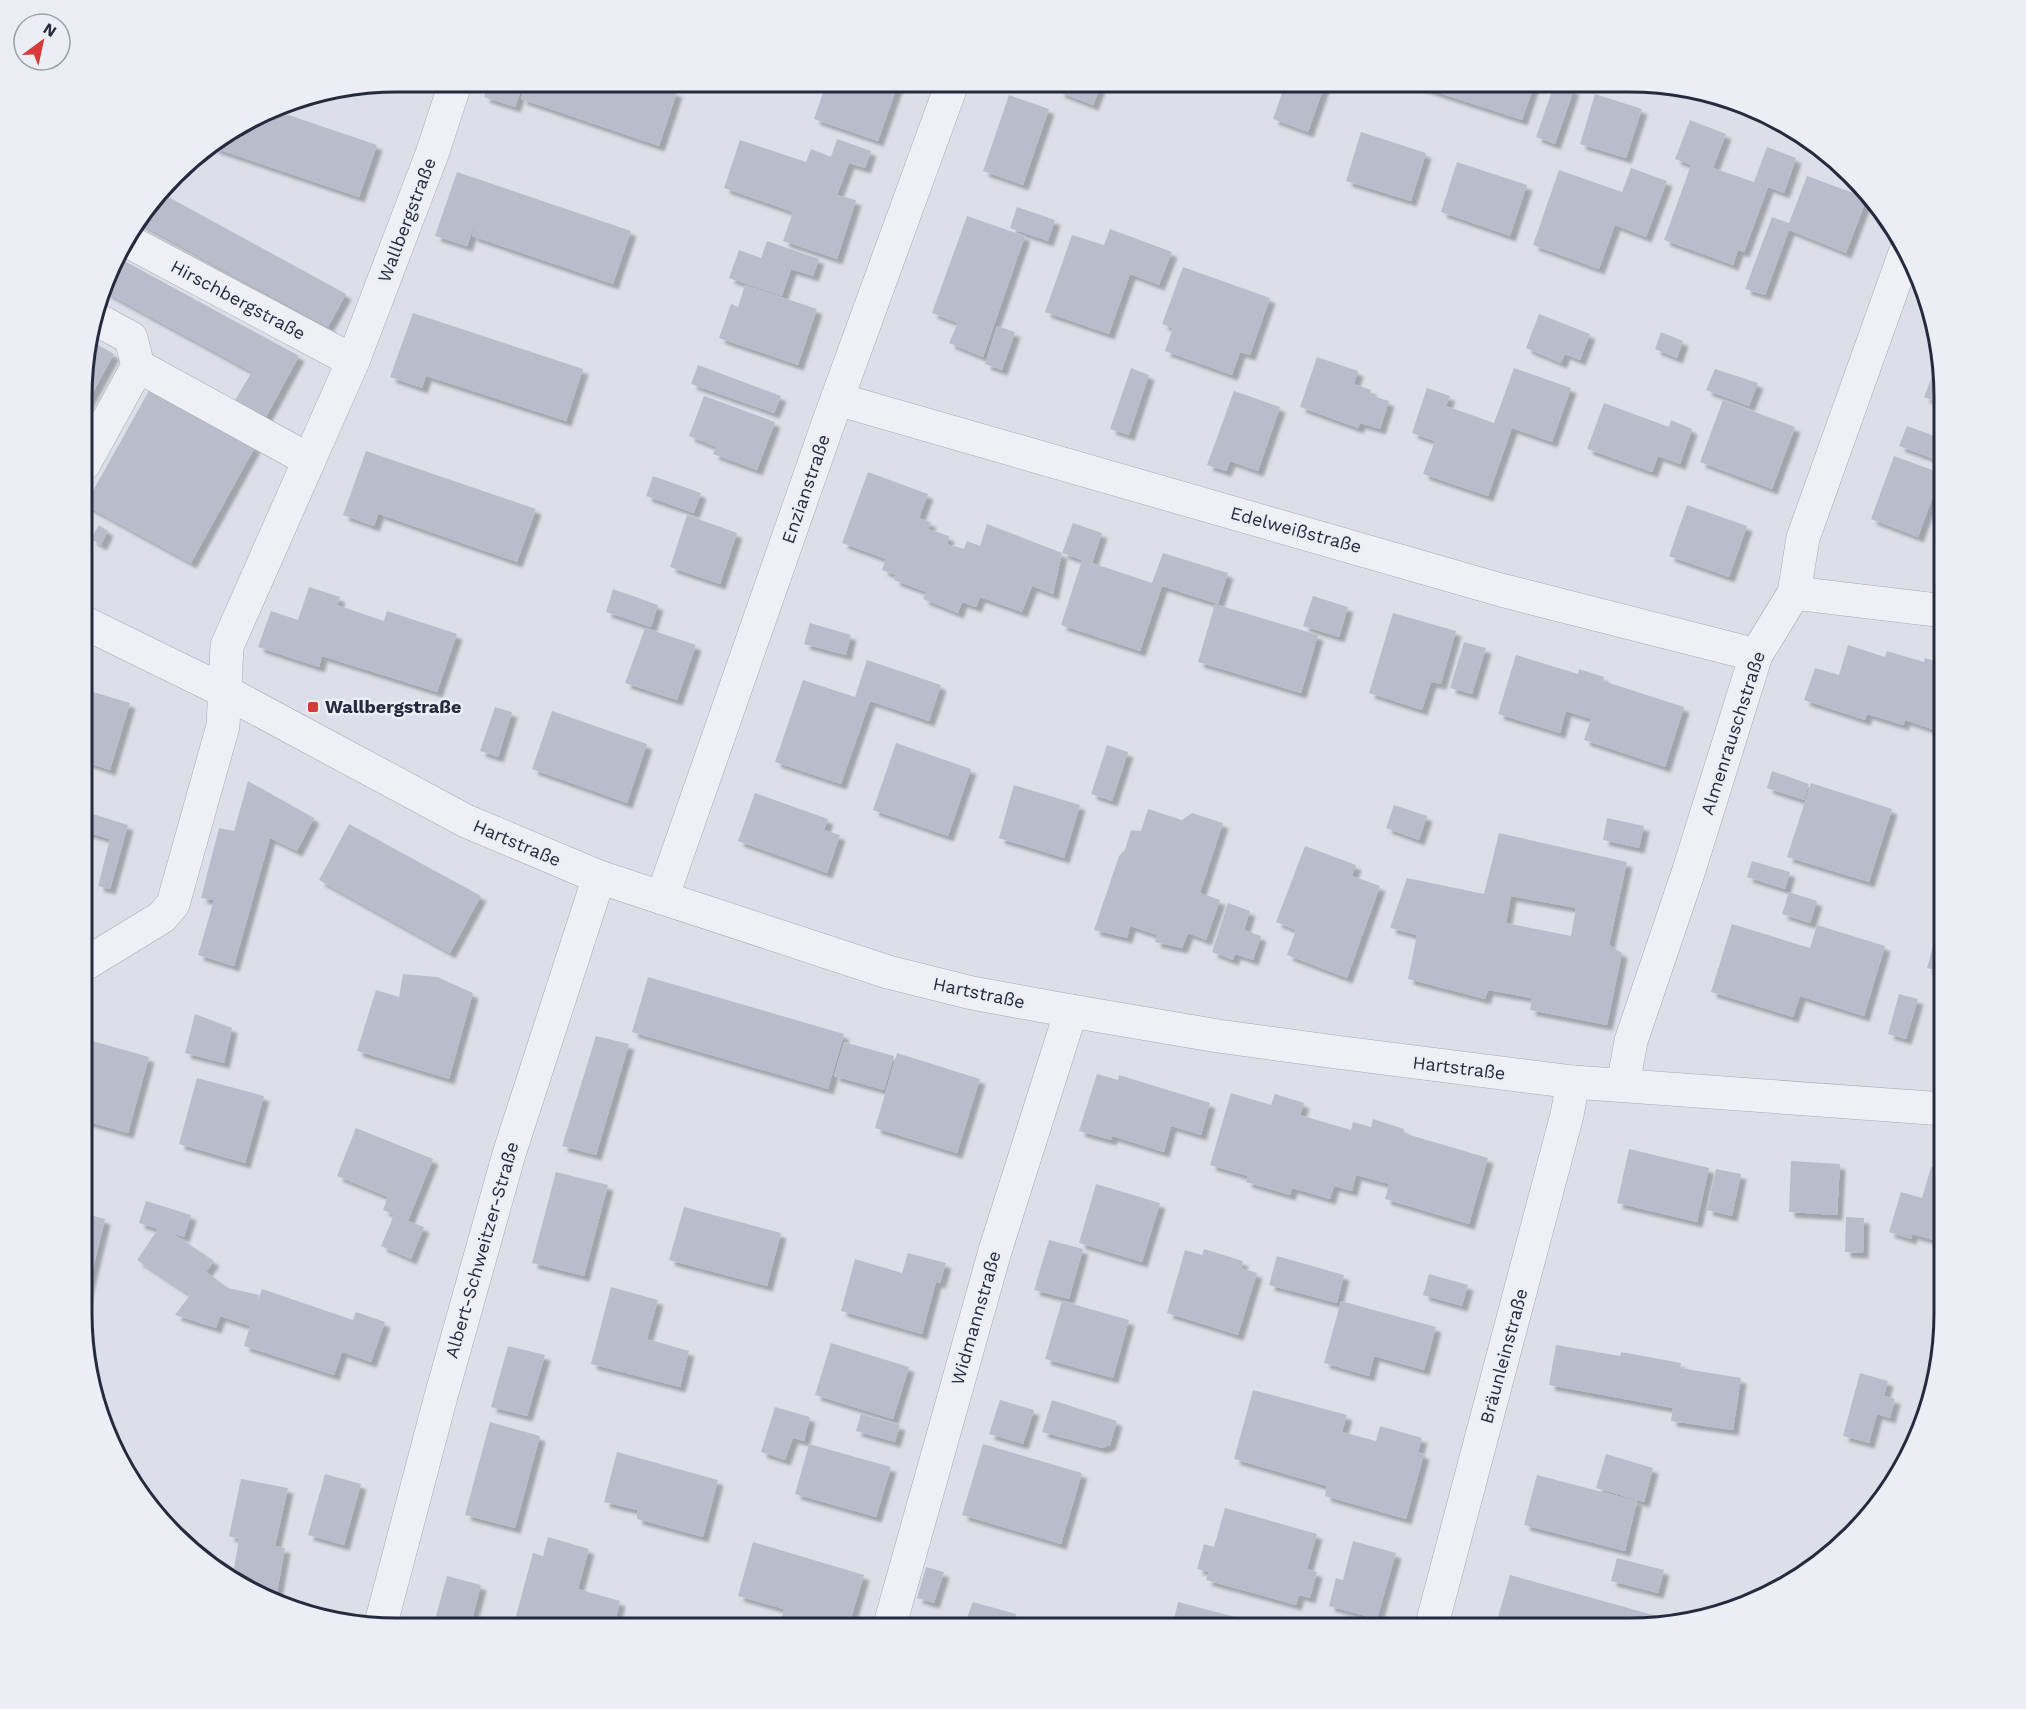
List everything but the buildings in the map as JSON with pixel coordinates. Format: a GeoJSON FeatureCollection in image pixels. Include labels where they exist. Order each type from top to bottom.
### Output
{"type":"FeatureCollection","features":[{"type":"Feature","properties":{"kind":"street","name":"Wallbergstraße"},"geometry":{"type":"LineString","coordinates":[[92,960],[162,917],[173,904],[223,726],[226,646],[353,361],[432,154],[452,92]]}},
{"type":"Feature","properties":{"kind":"street","name":"Enzianstraße"},"geometry":{"type":"LineString","coordinates":[[662,898],[837,399],[949,92]]}},
{"type":"Feature","properties":{"kind":"street","name":"Hirschbergstraße"},"geometry":{"type":"LineString","coordinates":[[133,243],[353,361]]}},
{"type":"Feature","properties":{"kind":"street","name":"Almenrauschstraße"},"geometry":{"type":"LineString","coordinates":[[1623,1085],[1631,1041],[1689,870],[1756,655],[1794,593],[1803,538],[1902,261]]}},
{"type":"Feature","properties":{"kind":"street"},"geometry":{"type":"LineString","coordinates":[[92,449],[138,366],[131,338],[101,322]]}},
{"type":"Feature","properties":{"kind":"street"},"geometry":{"type":"LineString","coordinates":[[138,366],[309,460]]}},
{"type":"Feature","properties":{"kind":"street","name":"Edelweißstraße"},"geometry":{"type":"LineString","coordinates":[[837,399],[1501,590],[1756,655]]}},
{"type":"Feature","properties":{"kind":"street"},"geometry":{"type":"LineString","coordinates":[[1794,593],[1934,610]]}},
{"type":"Feature","properties":{"kind":"street","name":"Hartstraße"},"geometry":{"type":"LineString","coordinates":[[92,626],[224,691],[466,821],[599,877],[888,972],[972,993],[1218,1036],[1573,1082],[1934,1108]]}},
{"type":"Feature","properties":{"kind":"street","name":"Albert-Schweitzer-Straße"},"geometry":{"type":"LineString","coordinates":[[383,1617],[450,1361],[509,1154],[599,877]]}},
{"type":"Feature","properties":{"kind":"street","name":"Widmannstraße"},"geometry":{"type":"LineString","coordinates":[[892,1618],[992,1262],[1071,1011]]}},
{"type":"Feature","properties":{"kind":"street","name":"Bräunleinstraße"},"geometry":{"type":"LineString","coordinates":[[1434,1618],[1567,1115],[1573,1082]]}},
{"type":"Feature","properties":{"kind":"place","name":"Wallbergstraße"},"geometry":{"type":"Point","coordinates":[313,707]}}]}
